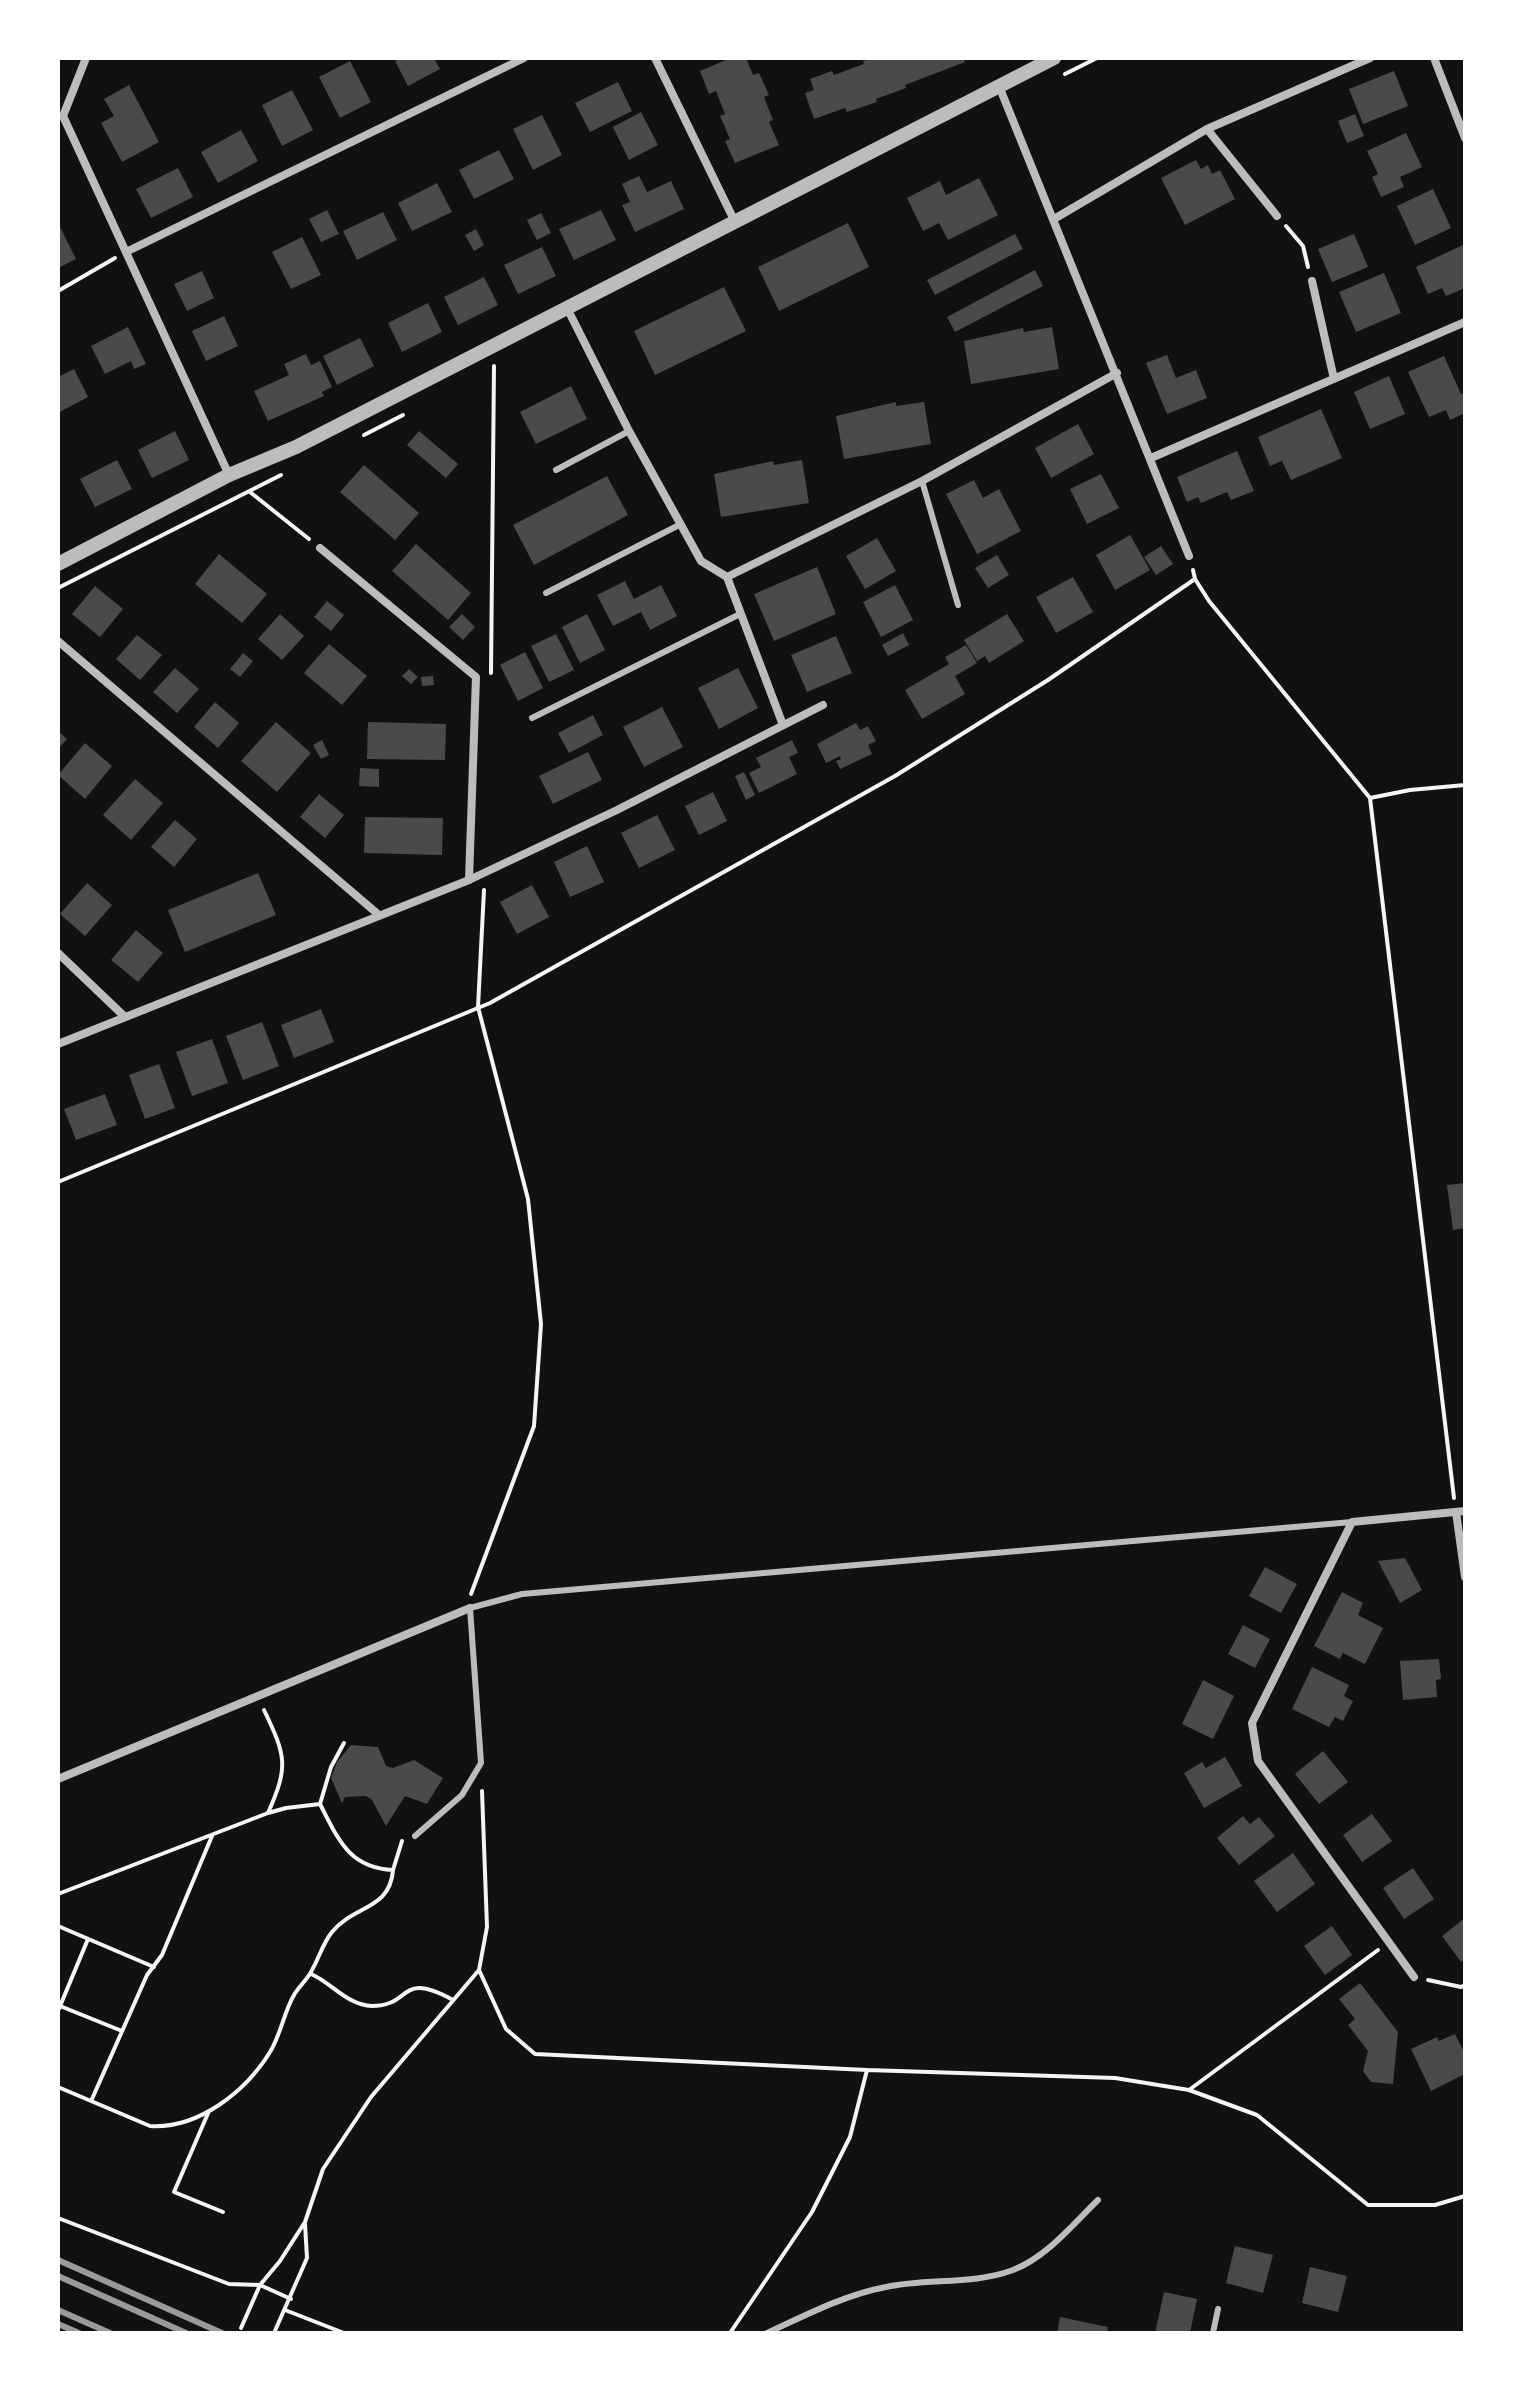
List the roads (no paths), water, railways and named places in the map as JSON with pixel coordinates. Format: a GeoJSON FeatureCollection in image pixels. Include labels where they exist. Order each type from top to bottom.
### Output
{"type":"FeatureCollection","features":[{"type":"Feature","properties":{"kind":"street"},"geometry":{"type":"LineString","coordinates":[[86,58],[63,116],[229,475]]}},
{"type":"Feature","properties":{"kind":"street"},"geometry":{"type":"LineString","coordinates":[[126,252],[524,58]]}},
{"type":"Feature","properties":{"kind":"street"},"geometry":{"type":"LineString","coordinates":[[655,58],[734,220]]}},
{"type":"Feature","properties":{"kind":"street"},"geometry":{"type":"LineString","coordinates":[[58,564],[229,475],[296,447],[1054,58]]}},
{"type":"Feature","properties":{"kind":"street"},"geometry":{"type":"LineString","coordinates":[[1054,219],[1207,129],[1370,58]]}},
{"type":"Feature","properties":{"kind":"street"},"geometry":{"type":"LineString","coordinates":[[1434,58],[1465,138]]}},
{"type":"Feature","properties":{"kind":"street"},"geometry":{"type":"LineString","coordinates":[[999,86],[1189,556]]}},
{"type":"Feature","properties":{"kind":"street"},"geometry":{"type":"LineString","coordinates":[[1207,129],[1277,216]]}},
{"type":"Feature","properties":{"kind":"street"},"geometry":{"type":"LineString","coordinates":[[1312,281],[1334,379]]}},
{"type":"Feature","properties":{"kind":"street"},"geometry":{"type":"LineString","coordinates":[[567,308],[629,431],[701,561],[727,577],[783,725]]}},
{"type":"Feature","properties":{"kind":"street"},"geometry":{"type":"LineString","coordinates":[[1151,458],[1465,322]]}},
{"type":"Feature","properties":{"kind":"street"},"geometry":{"type":"LineString","coordinates":[[727,577],[922,481],[1117,373]]}},
{"type":"Feature","properties":{"kind":"street"},"geometry":{"type":"LineString","coordinates":[[320,548],[476,677],[469,880]]}},
{"type":"Feature","properties":{"kind":"street"},"geometry":{"type":"LineString","coordinates":[[58,641],[379,915]]}},
{"type":"Feature","properties":{"kind":"street"},"geometry":{"type":"LineString","coordinates":[[58,1044],[469,880],[823,705]]}},
{"type":"Feature","properties":{"kind":"street"},"geometry":{"type":"LineString","coordinates":[[58,953],[125,1017]]}},
{"type":"Feature","properties":{"kind":"street"},"geometry":{"type":"LineString","coordinates":[[1414,1977],[1258,1761],[1252,1723],[1352,1522],[1461,1511],[1465,1577]]}},
{"type":"Feature","properties":{"kind":"street"},"geometry":{"type":"LineString","coordinates":[[58,1779],[470,1608]]}},
{"type":"Feature","properties":{"kind":"lane"},"geometry":{"type":"LineString","coordinates":[[556,470],[629,431]]}},
{"type":"Feature","properties":{"kind":"lane"},"geometry":{"type":"LineString","coordinates":[[922,481],[958,605]]}},
{"type":"Feature","properties":{"kind":"lane"},"geometry":{"type":"LineString","coordinates":[[546,593],[681,524]]}},
{"type":"Feature","properties":{"kind":"lane"},"geometry":{"type":"LineString","coordinates":[[532,718],[740,614]]}},
{"type":"Feature","properties":{"kind":"lane"},"geometry":{"type":"LineString","coordinates":[[415,1836],[462,1795],[481,1763],[470,1608],[522,1594],[1352,1522]]}},
{"type":"Feature","properties":{"kind":"lane"},"geometry":{"type":"LineString","coordinates":[[767,2333],[824,2306],[887,2286],[971,2279],[1015,2269],[1053,2244],[1098,2200]]}},
{"type":"Feature","properties":{"kind":"lane"},"geometry":{"type":"LineString","coordinates":[[1213,2333],[1218,2309]]}},
{"type":"Feature","properties":{"kind":"railway"},"geometry":{"type":"LineString","coordinates":[[58,2260],[222,2333]]}},
{"type":"Feature","properties":{"kind":"railway"},"geometry":{"type":"LineString","coordinates":[[58,2276],[186,2333]]}},
{"type":"Feature","properties":{"kind":"railway"},"geometry":{"type":"LineString","coordinates":[[58,2310],[110,2333]]}},
{"type":"Feature","properties":{"kind":"railway"},"geometry":{"type":"LineString","coordinates":[[58,2324],[79,2333]]}}]}
